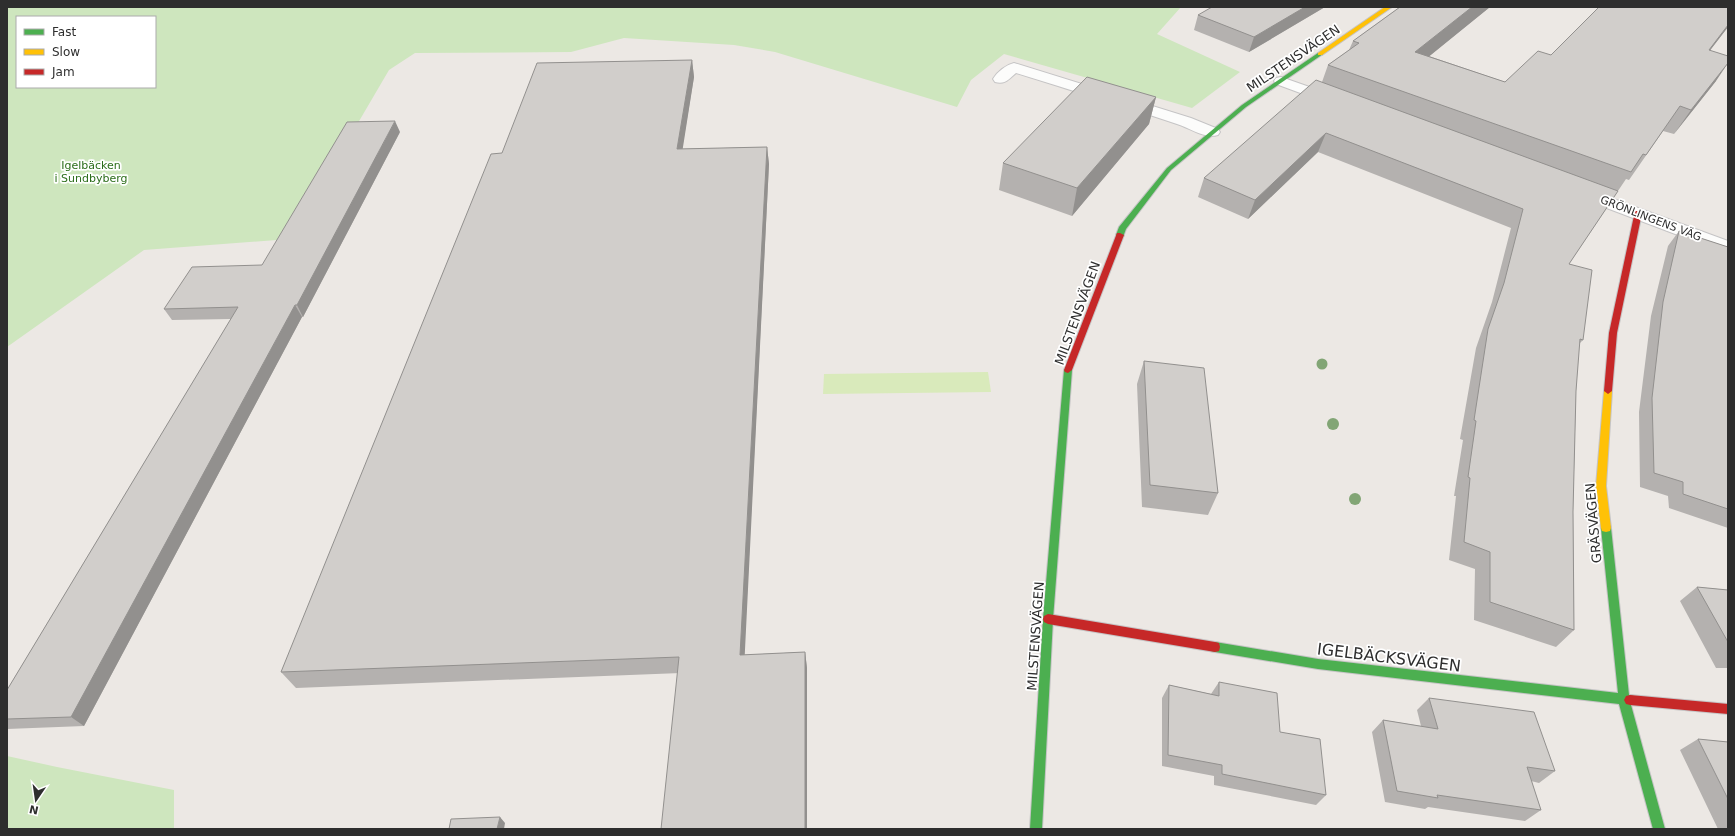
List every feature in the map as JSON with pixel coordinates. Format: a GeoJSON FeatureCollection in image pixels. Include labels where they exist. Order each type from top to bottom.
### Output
{"type":"FeatureCollection","features":[{"type":"Feature","properties":{"kind":"street","name":"MILSTENSVÄGEN"},"geometry":{"type":"LineString","coordinates":[[1036,829],[1048,619],[1068,368],[1122,229],[1169,168],[1212,132],[1244,106],[1389,7]]}},
{"type":"Feature","properties":{"kind":"street"},"geometry":{"type":"LineString","coordinates":[[1000,80],[1014,67],[1185,121],[1212,132]]}},
{"type":"Feature","properties":{"kind":"street"},"geometry":{"type":"LineString","coordinates":[[1281,81],[1348,106]]}},
{"type":"Feature","properties":{"kind":"street","name":"GRÖNLINGENS VÄG"},"geometry":{"type":"LineString","coordinates":[[1564,185],[1728,248]]}},
{"type":"Feature","properties":{"kind":"street","name":"GRÄSVÄGEN"},"geometry":{"type":"LineString","coordinates":[[1638,213],[1613,334],[1601,486],[1624,700],[1659,829]]}},
{"type":"Feature","properties":{"kind":"street","name":"IGELBÄCKSVÄGEN"},"geometry":{"type":"LineString","coordinates":[[1048,619],[1318,664],[1624,700],[1728,708]]}},
{"type":"Feature","properties":{"kind":"green space","name":"Igelbäcken i Sundbyberg"},"geometry":{"type":"Polygon","coordinates":[[[7,7],[1181,7],[1157,34],[1240,72],[1192,108],[1004,54],[971,80],[957,107],[775,52],[734,45],[624,38],[571,52],[415,53],[389,70],[290,239],[144,250],[7,347],[7,7]]]}},
{"type":"Feature","properties":{"kind":"green space"},"geometry":{"type":"Polygon","coordinates":[[[988,372],[991,392],[823,394],[824,374],[988,372]]]}},
{"type":"Feature","properties":{"kind":"green space"},"geometry":{"type":"Polygon","coordinates":[[[7,756],[174,790],[174,829],[7,829],[7,756]]]}},
{"type":"Feature","properties":{"kind":"building"},"geometry":{"type":"Polygon","coordinates":[[[1212,7],[1305,7],[1254,37],[1198,15],[1212,7]]]}},
{"type":"Feature","properties":{"kind":"building"},"geometry":{"type":"Polygon","coordinates":[[[1400,7],[1472,7],[1415,52],[1505,82],[1538,51],[1551,55],[1599,7],[1728,7],[1728,25],[1709,50],[1728,56],[1728,63],[1691,110],[1680,106],[1646,155],[1643,154],[1631,172],[1328,65],[1359,43],[1353,41],[1400,7]]]}},
{"type":"Feature","properties":{"kind":"building"},"geometry":{"type":"Polygon","coordinates":[[[692,60],[677,149],[767,147],[740,655],[805,652],[805,829],[661,829],[679,657],[281,672],[491,154],[502,153],[537,63],[692,60]]]}},
{"type":"Feature","properties":{"kind":"building"},"geometry":{"type":"Polygon","coordinates":[[[1087,77],[1156,97],[1077,188],[1003,163],[1087,77]]]}},
{"type":"Feature","properties":{"kind":"building"},"geometry":{"type":"Polygon","coordinates":[[[1316,80],[1618,191],[1569,264],[1592,270],[1583,340],[1580,339],[1576,391],[1573,512],[1574,630],[1490,602],[1490,552],[1464,542],[1470,478],[1468,477],[1476,421],[1474,420],[1488,329],[1504,283],[1523,209],[1326,133],[1255,200],[1204,178],[1316,80]]]}},
{"type":"Feature","properties":{"kind":"building"},"geometry":{"type":"Polygon","coordinates":[[[395,121],[297,305],[295,305],[71,717],[7,719],[7,690],[238,307],[164,309],[192,267],[262,265],[347,122],[395,121]]]}},
{"type":"Feature","properties":{"kind":"building"},"geometry":{"type":"Polygon","coordinates":[[[1679,231],[1728,247],[1728,509],[1683,494],[1683,482],[1654,473],[1652,398],[1663,302],[1679,231]]]}},
{"type":"Feature","properties":{"kind":"building"},"geometry":{"type":"Polygon","coordinates":[[[1144,361],[1204,368],[1218,493],[1150,485],[1144,361]]]}},
{"type":"Feature","properties":{"kind":"building"},"geometry":{"type":"Polygon","coordinates":[[[1697,587],[1728,590],[1728,642],[1697,587]]]}},
{"type":"Feature","properties":{"kind":"building"},"geometry":{"type":"Polygon","coordinates":[[[1219,682],[1277,693],[1280,732],[1320,739],[1326,795],[1222,774],[1222,765],[1168,755],[1169,685],[1219,696],[1219,682]]]}},
{"type":"Feature","properties":{"kind":"building"},"geometry":{"type":"Polygon","coordinates":[[[1429,698],[1534,712],[1555,771],[1527,767],[1541,810],[1437,795],[1438,798],[1397,791],[1383,720],[1438,729],[1429,698]]]}},
{"type":"Feature","properties":{"kind":"building"},"geometry":{"type":"Polygon","coordinates":[[[1698,739],[1728,742],[1728,799],[1698,739]]]}},
{"type":"Feature","properties":{"kind":"building"},"geometry":{"type":"Polygon","coordinates":[[[500,817],[497,829],[449,829],[451,819],[500,817]]]}},
{"type":"Feature","properties":{"kind":"traffic: fast"},"geometry":{"type":"LineString","coordinates":[[1120,235],[1122,229],[1169,169],[1244,106],[1320,54]]}},
{"type":"Feature","properties":{"kind":"traffic: fast"},"geometry":{"type":"LineString","coordinates":[[1036,829],[1048,619],[1068,370]]}},
{"type":"Feature","properties":{"kind":"traffic: fast"},"geometry":{"type":"LineString","coordinates":[[1606,528],[1624,700],[1659,829]]}},
{"type":"Feature","properties":{"kind":"traffic: fast"},"geometry":{"type":"LineString","coordinates":[[1215,647],[1318,664],[1630,700]]}},
{"type":"Feature","properties":{"kind":"traffic: slow"},"geometry":{"type":"LineString","coordinates":[[1320,54],[1389,7]]}},
{"type":"Feature","properties":{"kind":"traffic: slow"},"geometry":{"type":"LineString","coordinates":[[1606,528],[1601,486],[1608,391]]}},
{"type":"Feature","properties":{"kind":"traffic: jam"},"geometry":{"type":"LineString","coordinates":[[1608,391],[1613,333],[1638,213]]}},
{"type":"Feature","properties":{"kind":"traffic: jam"},"geometry":{"type":"LineString","coordinates":[[1068,370],[1120,235]]}},
{"type":"Feature","properties":{"kind":"traffic: jam"},"geometry":{"type":"LineString","coordinates":[[1048,619],[1215,647]]}},
{"type":"Feature","properties":{"kind":"traffic: jam"},"geometry":{"type":"LineString","coordinates":[[1630,700],[1728,709]]}}]}
